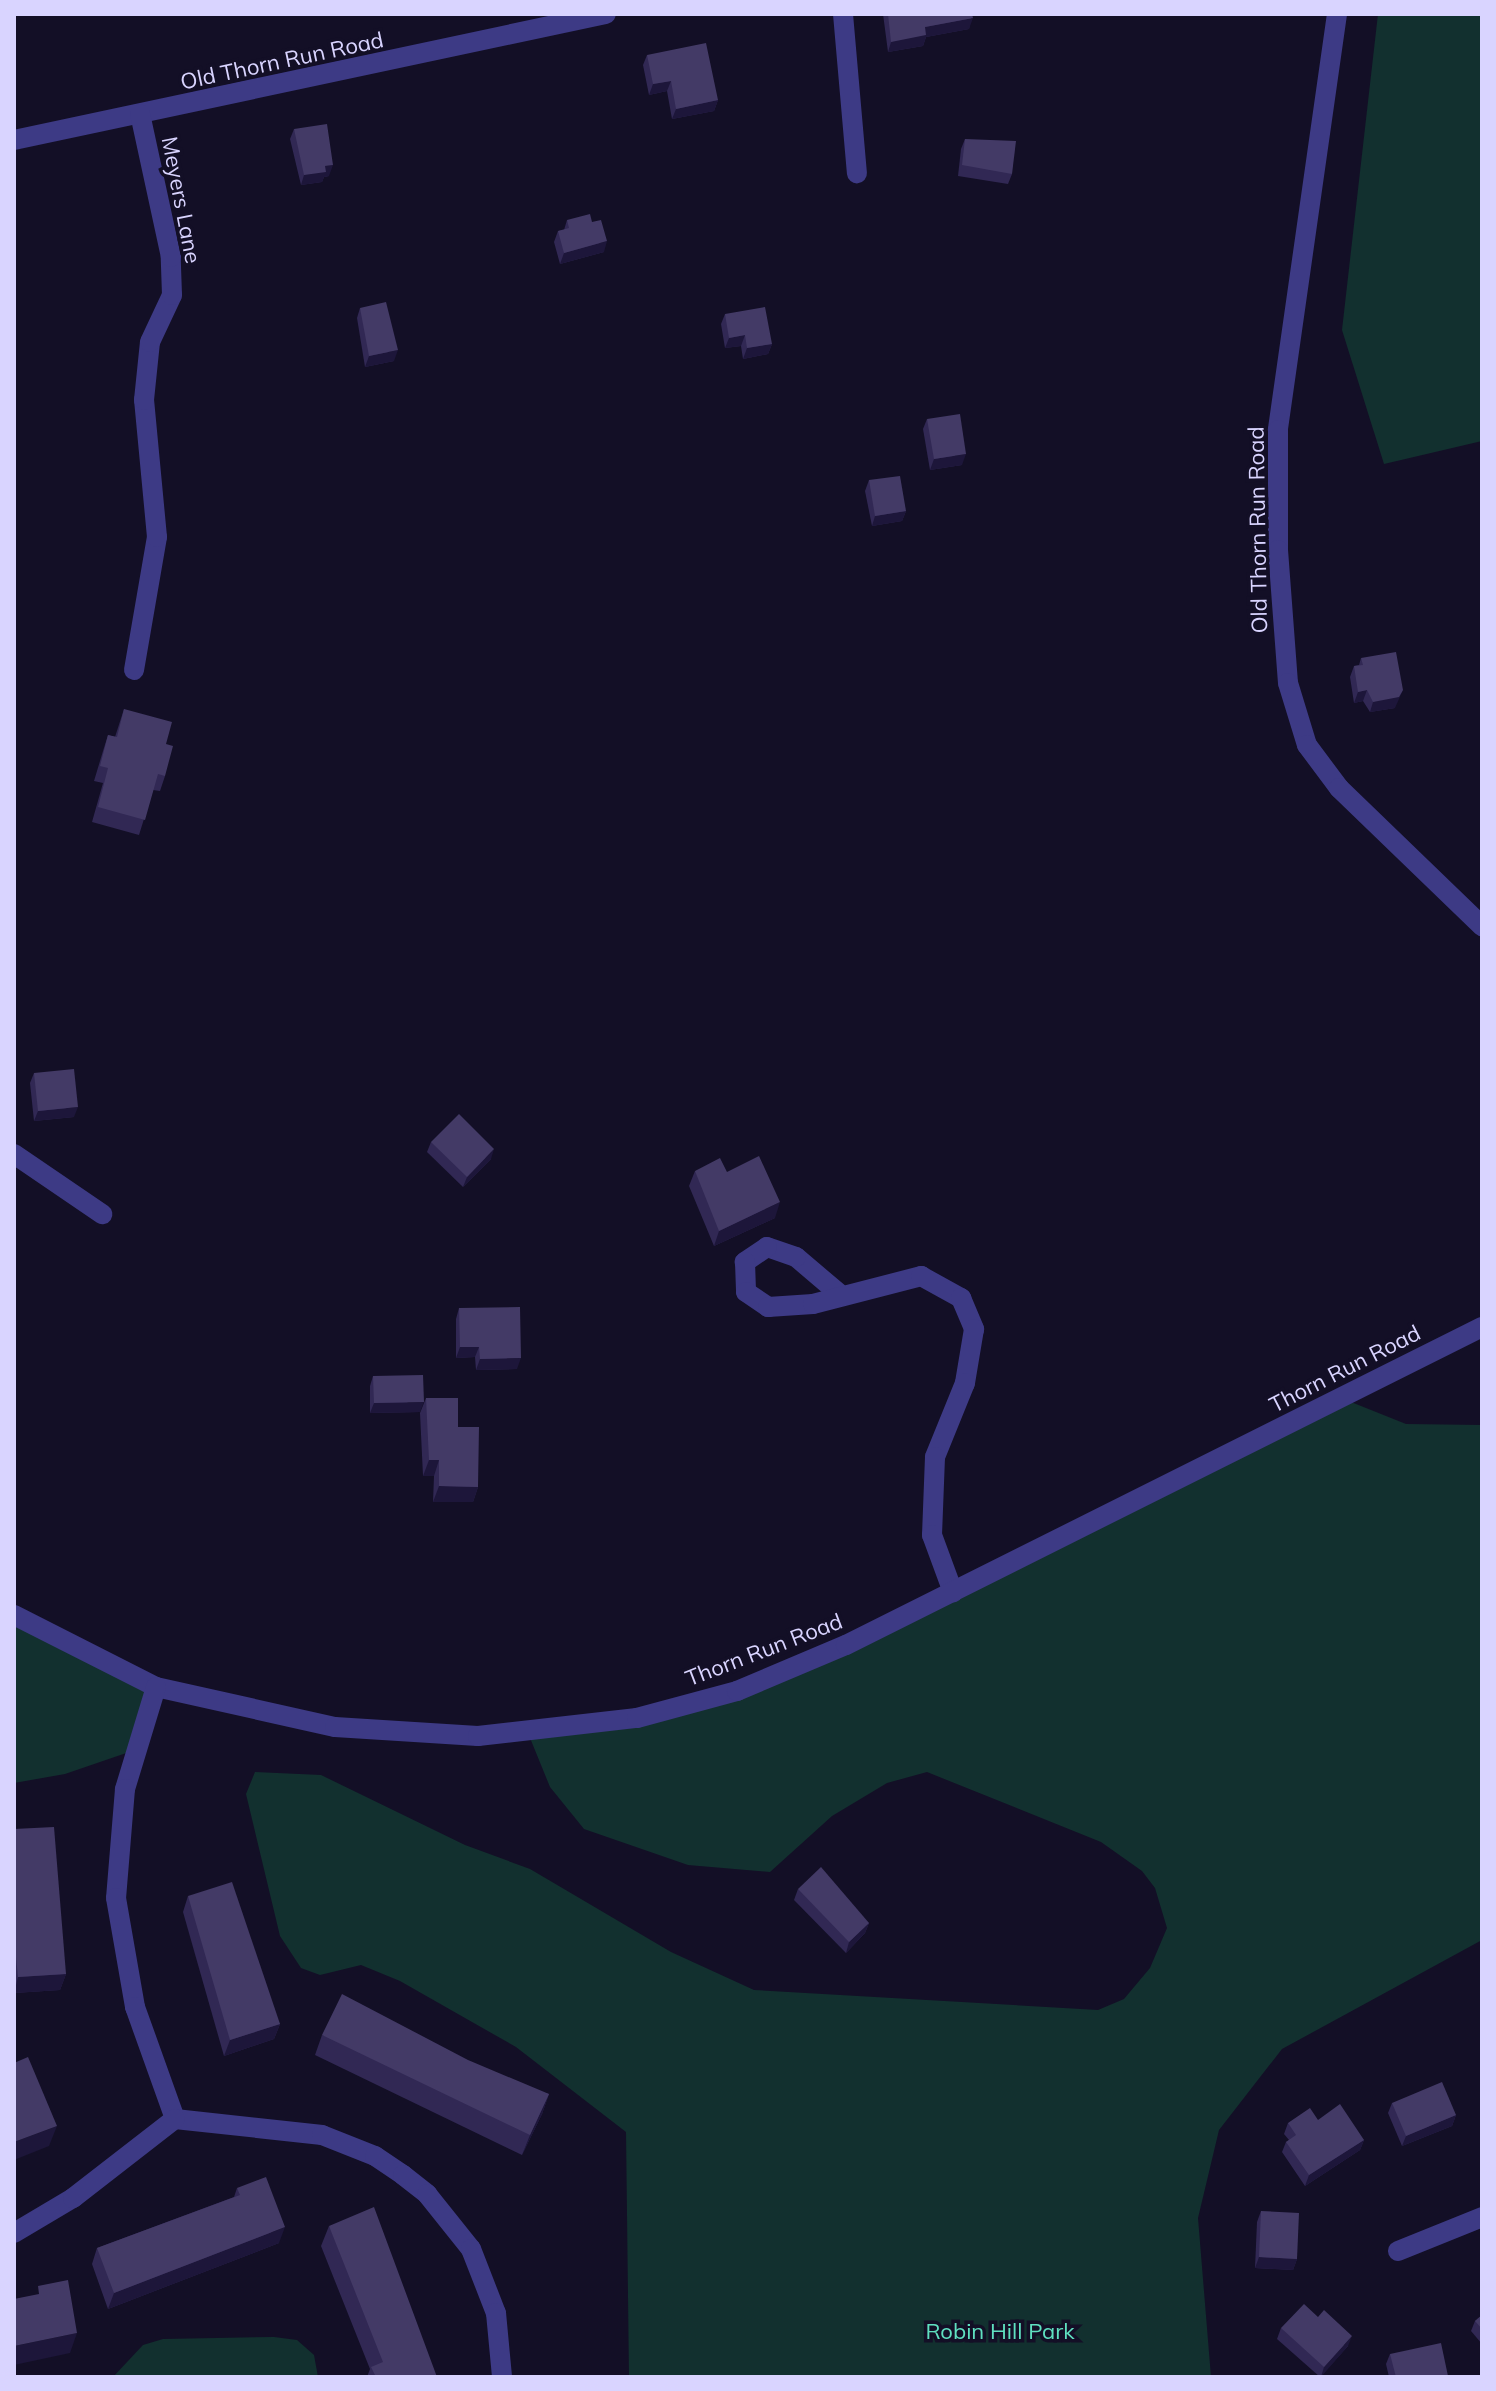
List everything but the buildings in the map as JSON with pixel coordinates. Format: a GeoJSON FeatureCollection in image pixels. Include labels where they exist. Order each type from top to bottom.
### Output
{"type":"FeatureCollection","features":[{"type":"Feature","properties":{"kind":"street","name":"Old Thorn Run Road"},"geometry":{"type":"LineString","coordinates":[[14,140],[606,14]]}},
{"type":"Feature","properties":{"kind":"street"},"geometry":{"type":"LineString","coordinates":[[843,14],[857,173]]}},
{"type":"Feature","properties":{"kind":"street","name":"Old Thorn Run Road"},"geometry":{"type":"LineString","coordinates":[[1337,14],[1278,430],[1278,550],[1288,683],[1307,745],[1339,788],[1482,926]]}},
{"type":"Feature","properties":{"kind":"street","name":"Meyers Lane"},"geometry":{"type":"LineString","coordinates":[[134,670],[157,537],[144,400],[150,342],[172,295],[171,257],[140,114]]}},
{"type":"Feature","properties":{"kind":"street"},"geometry":{"type":"LineString","coordinates":[[14,1154],[102,1214]]}},
{"type":"Feature","properties":{"kind":"street"},"geometry":{"type":"LineString","coordinates":[[842,1296],[921,1276],[961,1298],[974,1329],[965,1383],[935,1457],[932,1535],[953,1592]]}},
{"type":"Feature","properties":{"kind":"street","name":"Thorn Run Road"},"geometry":{"type":"LineString","coordinates":[[14,1615],[156,1687],[335,1727],[437,1737],[528,1733],[637,1718],[737,1691],[953,1592],[1482,1327]]}},
{"type":"Feature","properties":{"kind":"street"},"geometry":{"type":"LineString","coordinates":[[156,1687],[125,1789],[116,1898],[135,2007],[175,2119]]}},
{"type":"Feature","properties":{"kind":"street"},"geometry":{"type":"LineString","coordinates":[[14,2233],[73,2198],[175,2119],[322,2135],[375,2156],[403,2175],[447,2218],[475,2259],[496,2313],[502,2377]]}},
{"type":"Feature","properties":{"kind":"street"},"geometry":{"type":"LineString","coordinates":[[1398,2251],[1482,2217]]}},
{"type":"Feature","properties":{"kind":"green space"},"geometry":{"type":"Polygon","coordinates":[[[1378,14],[1482,14],[1482,441],[1384,464],[1342,330],[1378,14]]]}},
{"type":"Feature","properties":{"kind":"green space","name":"Robin Hill Park"},"geometry":{"type":"Polygon","coordinates":[[[1341,1398],[1406,1424],[1482,1425],[1482,1940],[1282,2049],[1219,2130],[1198,2218],[1211,2377],[629,2377],[626,2132],[516,2047],[400,1981],[361,1965],[320,1975],[301,1968],[280,1936],[246,1794],[255,1772],[321,1775],[465,1845],[530,1869],[671,1952],[754,1990],[1098,2010],[1124,1999],[1150,1968],[1167,1928],[1155,1888],[1142,1871],[1101,1842],[927,1772],[887,1783],[832,1816],[770,1872],[688,1865],[584,1829],[550,1787],[528,1733],[737,1691],[1341,1398]]]}},
{"type":"Feature","properties":{"kind":"green space"},"geometry":{"type":"Polygon","coordinates":[[[14,1615],[156,1687],[135,1750],[65,1774],[14,1783],[14,1615]]]}},
{"type":"Feature","properties":{"kind":"green space"},"geometry":{"type":"Polygon","coordinates":[[[274,2337],[297,2340],[314,2355],[318,2377],[113,2377],[143,2345],[163,2339],[274,2337]]]}}]}
